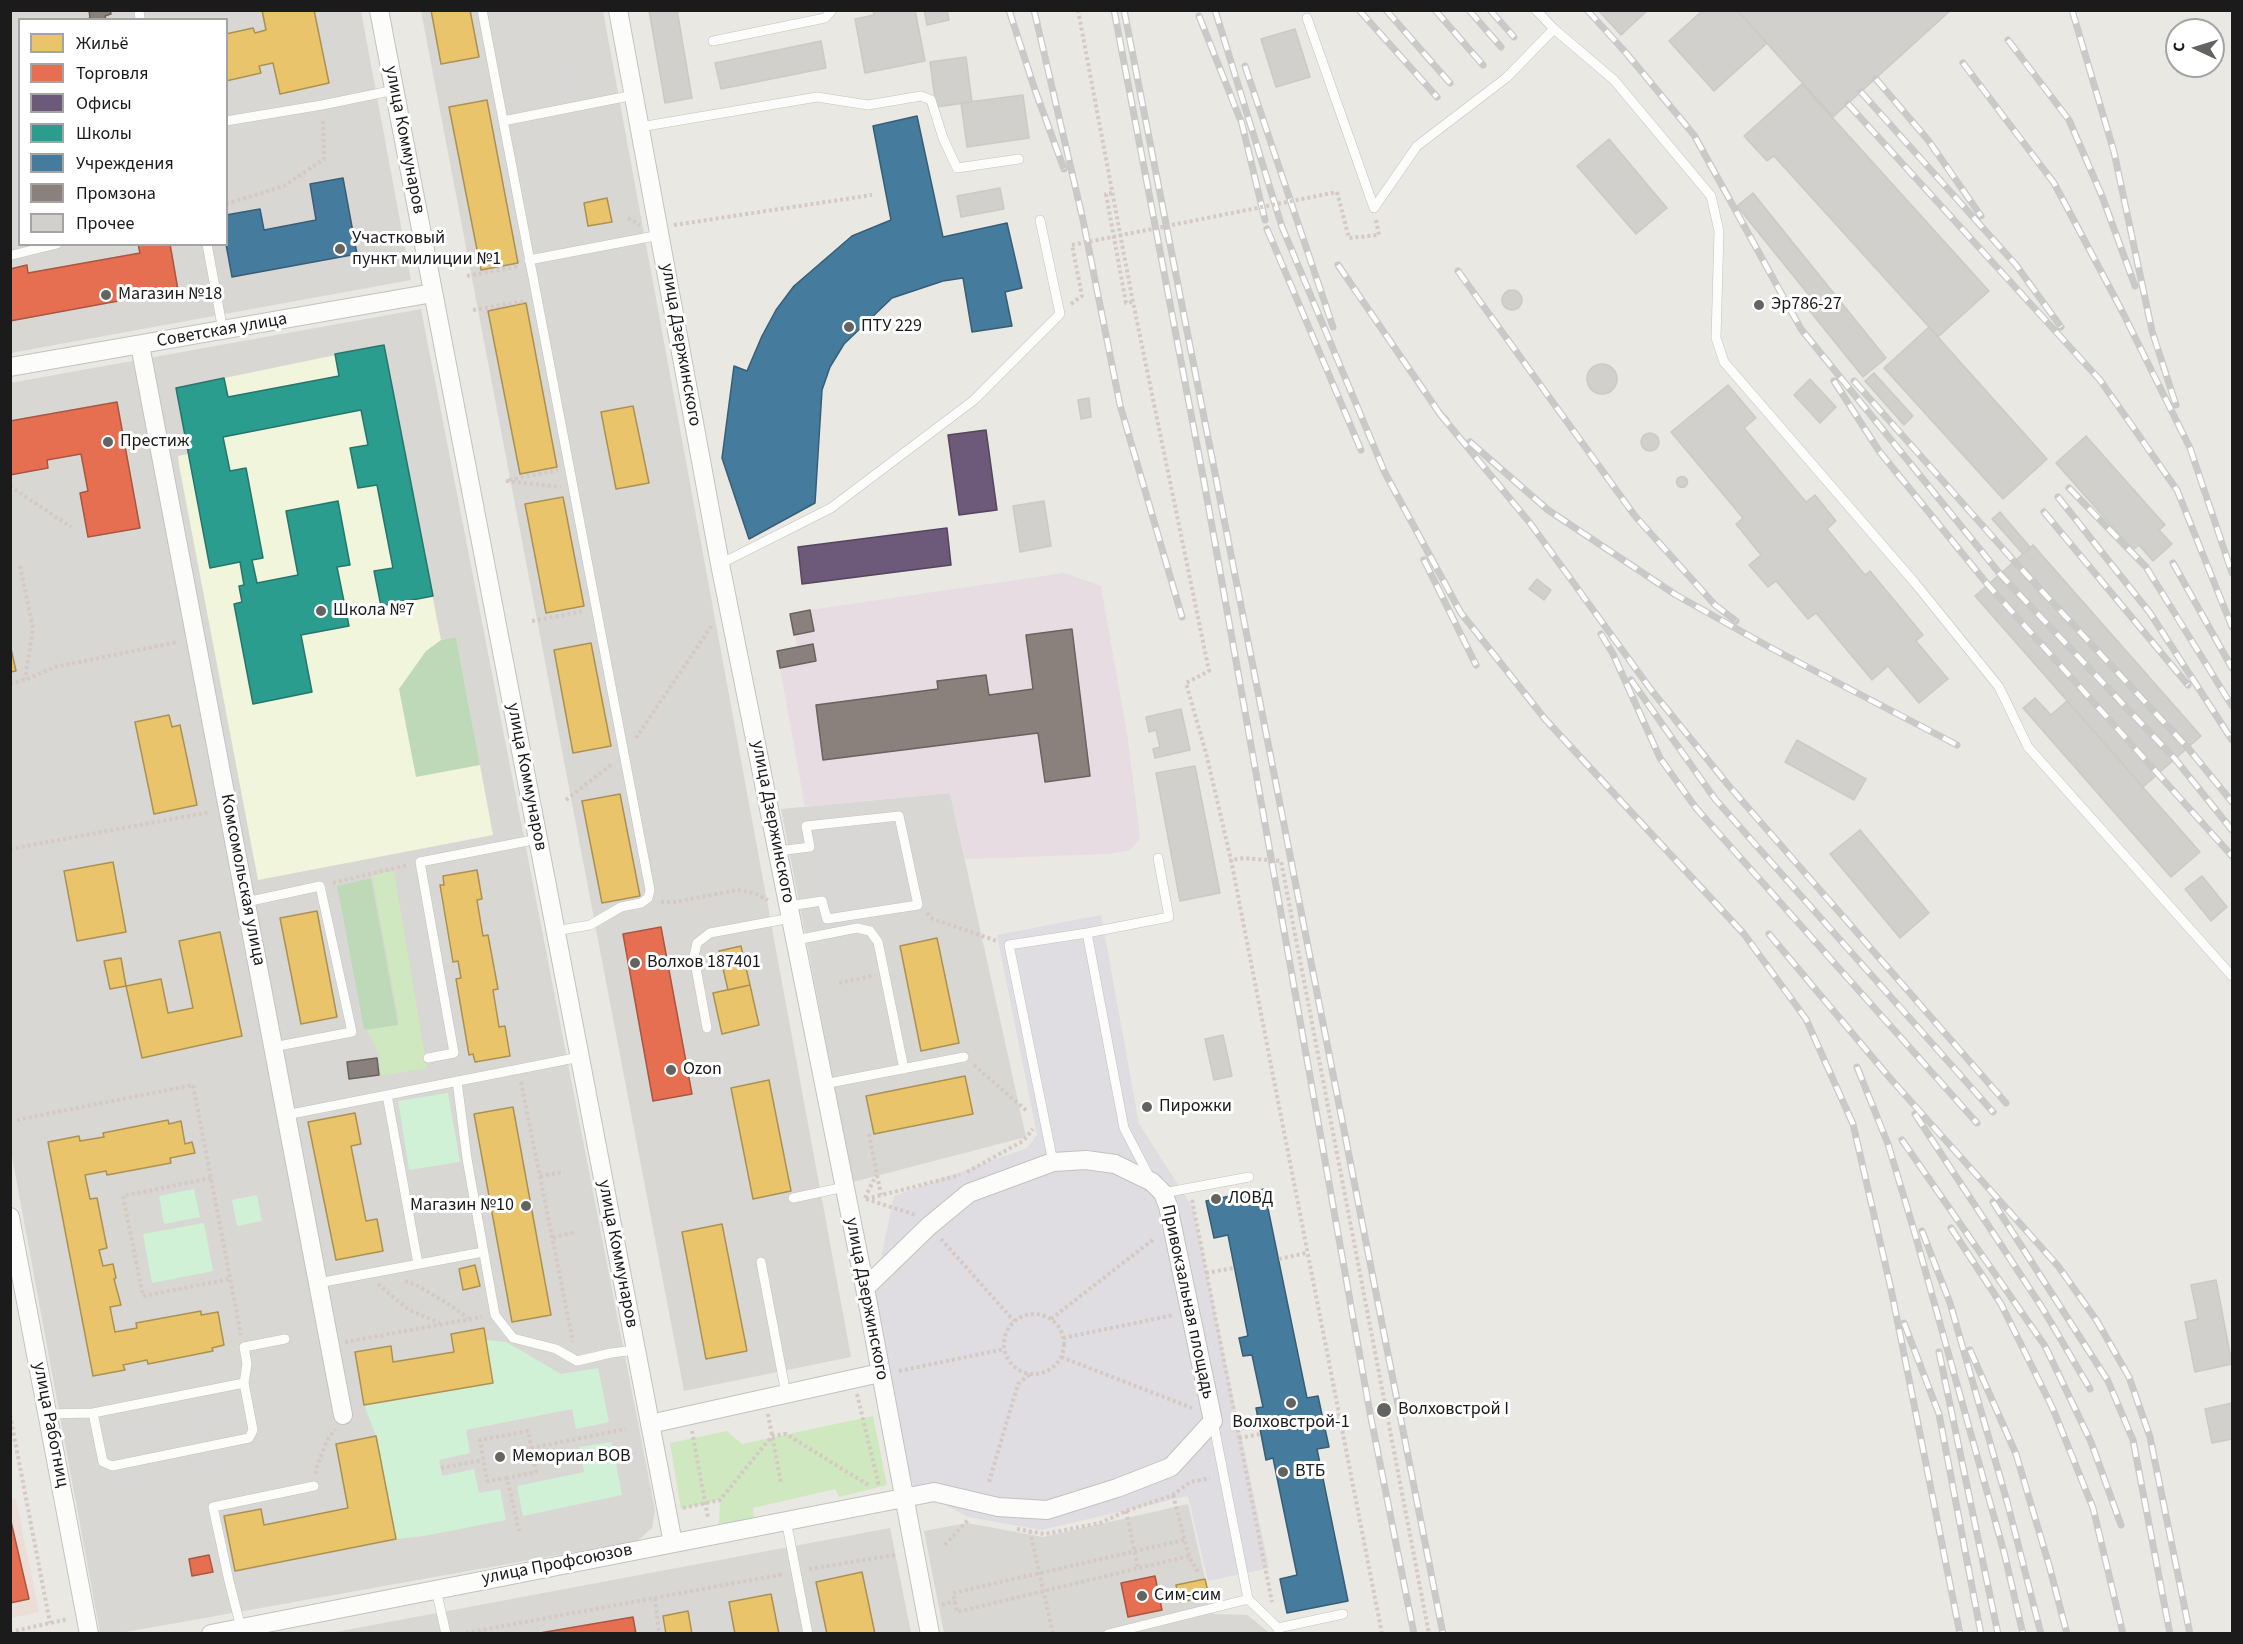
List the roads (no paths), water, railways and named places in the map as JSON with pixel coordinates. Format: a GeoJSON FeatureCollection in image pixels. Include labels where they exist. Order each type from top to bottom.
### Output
{"type":"FeatureCollection","features":[{"type":"Feature","properties":{"kind":"street","name":"улица Коммунаров"},"geometry":{"type":"LineString","coordinates":[[379,10],[673,1543]]}},
{"type":"Feature","properties":{"kind":"street","name":"улица Дзержинского"},"geometry":{"type":"LineString","coordinates":[[618,10],[640,127],[665,231],[720,564],[864,1288],[888,1373],[903,1497],[930,1634]]}},
{"type":"Feature","properties":{"kind":"street","name":"Советская улица"},"geometry":{"type":"LineString","coordinates":[[10,367],[433,293]]}},
{"type":"Feature","properties":{"kind":"street","name":"Комсомольская улица"},"geometry":{"type":"LineString","coordinates":[[140,345],[343,1415]]}},
{"type":"Feature","properties":{"kind":"street","name":"Привокзальная площадь"},"geometry":{"type":"LineString","coordinates":[[864,1288],[929,1226],[969,1193],[1053,1162],[1086,1160],[1115,1164],[1157,1187],[1168,1206],[1213,1421],[1171,1467],[1117,1488],[1047,1510],[998,1507],[934,1492],[903,1497]]}},
{"type":"Feature","properties":{"kind":"street","name":"улица Работниц"},"geometry":{"type":"LineString","coordinates":[[10,1217],[89,1634]]}},
{"type":"Feature","properties":{"kind":"street"},"geometry":{"type":"LineString","coordinates":[[650,1424],[888,1373]]}},
{"type":"Feature","properties":{"kind":"street","name":"улица Профсоюзов"},"geometry":{"type":"LineString","coordinates":[[211,1634],[903,1497]]}},
{"type":"Feature","properties":{"kind":"lane"},"geometry":{"type":"LineString","coordinates":[[482,10],[650,890],[648,898],[641,903],[621,907],[590,925],[555,931]]}},
{"type":"Feature","properties":{"kind":"lane"},"geometry":{"type":"LineString","coordinates":[[713,41],[825,18],[832,10]]}},
{"type":"Feature","properties":{"kind":"lane"},"geometry":{"type":"LineString","coordinates":[[1536,10],[1554,29],[1614,80],[1711,196],[1719,231],[1716,339],[1724,362],[1915,583],[1999,687],[2028,747],[2232,975]]}},
{"type":"Feature","properties":{"kind":"lane"},"geometry":{"type":"LineString","coordinates":[[1306,18],[1374,208],[1417,146],[1506,78],[1554,29]]}},
{"type":"Feature","properties":{"kind":"lane"},"geometry":{"type":"LineString","coordinates":[[228,121],[394,90]]}},
{"type":"Feature","properties":{"kind":"lane"},"geometry":{"type":"LineString","coordinates":[[503,121],[634,95]]}},
{"type":"Feature","properties":{"kind":"lane"},"geometry":{"type":"LineString","coordinates":[[640,127],[817,98],[868,105],[921,96],[931,100],[943,138],[957,168],[1020,159]]}},
{"type":"Feature","properties":{"kind":"lane"},"geometry":{"type":"LineString","coordinates":[[720,564],[831,508],[974,400],[1060,314],[1040,220]]}},
{"type":"Feature","properties":{"kind":"lane"},"geometry":{"type":"LineString","coordinates":[[530,262],[665,231]]}},
{"type":"Feature","properties":{"kind":"lane"},"geometry":{"type":"LineString","coordinates":[[11,252],[46,246]]}},
{"type":"Feature","properties":{"kind":"lane"},"geometry":{"type":"LineString","coordinates":[[207,246],[223,331]]}},
{"type":"Feature","properties":{"kind":"lane"},"geometry":{"type":"LineString","coordinates":[[707,1028],[694,957],[697,943],[710,933],[822,901],[827,919],[918,905],[899,816],[806,826],[810,848],[778,851]]}},
{"type":"Feature","properties":{"kind":"lane"},"geometry":{"type":"LineString","coordinates":[[428,1058],[454,1053],[420,862],[538,839]]}},
{"type":"Feature","properties":{"kind":"lane"},"geometry":{"type":"LineString","coordinates":[[1053,1162],[1042,1124],[1009,945],[1087,933],[1169,916],[1158,858]]}},
{"type":"Feature","properties":{"kind":"lane"},"geometry":{"type":"LineString","coordinates":[[246,902],[320,886],[352,1032],[273,1047]]}},
{"type":"Feature","properties":{"kind":"lane"},"geometry":{"type":"LineString","coordinates":[[796,940],[857,928],[870,931],[878,942],[904,1069]]}},
{"type":"Feature","properties":{"kind":"lane"},"geometry":{"type":"LineString","coordinates":[[1087,933],[1124,1128],[1157,1187],[1190,1188],[1249,1177]]}},
{"type":"Feature","properties":{"kind":"lane"},"geometry":{"type":"LineString","coordinates":[[286,1116],[580,1056]]}},
{"type":"Feature","properties":{"kind":"lane"},"geometry":{"type":"LineString","coordinates":[[824,1084],[964,1057]]}},
{"type":"Feature","properties":{"kind":"lane"},"geometry":{"type":"LineString","coordinates":[[457,1081],[467,1159],[495,1315],[513,1338],[556,1349],[577,1361],[636,1350]]}},
{"type":"Feature","properties":{"kind":"lane"},"geometry":{"type":"LineString","coordinates":[[387,1095],[418,1264]]}},
{"type":"Feature","properties":{"kind":"lane"},"geometry":{"type":"LineString","coordinates":[[793,1198],[845,1187]]}},
{"type":"Feature","properties":{"kind":"lane"},"geometry":{"type":"LineString","coordinates":[[318,1282],[483,1252]]}},
{"type":"Feature","properties":{"kind":"lane"},"geometry":{"type":"LineString","coordinates":[[761,1263],[786,1394]]}},
{"type":"Feature","properties":{"kind":"lane"},"geometry":{"type":"LineString","coordinates":[[93,1413],[102,1458],[108,1466],[246,1440],[253,1433],[244,1383],[247,1364],[244,1347],[285,1339]]}},
{"type":"Feature","properties":{"kind":"lane"},"geometry":{"type":"LineString","coordinates":[[48,1414],[93,1413],[244,1383]]}},
{"type":"Feature","properties":{"kind":"lane"},"geometry":{"type":"LineString","coordinates":[[1213,1421],[1249,1599],[1278,1631],[1343,1614]]}},
{"type":"Feature","properties":{"kind":"lane"},"geometry":{"type":"LineString","coordinates":[[241,1628],[228,1581],[213,1507],[315,1486]]}},
{"type":"Feature","properties":{"kind":"lane"},"geometry":{"type":"LineString","coordinates":[[786,1520],[808,1634]]}},
{"type":"Feature","properties":{"kind":"lane"},"geometry":{"type":"LineString","coordinates":[[436,1589],[446,1634]]}},
{"type":"Feature","properties":{"kind":"lane"},"geometry":{"type":"LineString","coordinates":[[1108,1634],[1249,1599]]}},
{"type":"Feature","properties":{"kind":"railway"},"geometry":{"type":"LineString","coordinates":[[1009,10],[1064,169]]}},
{"type":"Feature","properties":{"kind":"railway"},"geometry":{"type":"LineString","coordinates":[[1034,10],[1083,220],[1120,405],[1182,617]]}},
{"type":"Feature","properties":{"kind":"railway"},"geometry":{"type":"LineString","coordinates":[[1114,10],[1205,487],[1370,1413],[1414,1634]]}},
{"type":"Feature","properties":{"kind":"railway"},"geometry":{"type":"LineString","coordinates":[[1124,10],[1443,1634]]}},
{"type":"Feature","properties":{"kind":"railway"},"geometry":{"type":"LineString","coordinates":[[1215,10],[1282,227],[1385,473],[1461,613],[1545,719],[1744,934],[1806,1019],[1853,1124],[1891,1289],[1960,1634]]}},
{"type":"Feature","properties":{"kind":"railway"},"geometry":{"type":"LineString","coordinates":[[1359,10],[1437,97]]}},
{"type":"Feature","properties":{"kind":"railway"},"geometry":{"type":"LineString","coordinates":[[1386,10],[1450,83]]}},
{"type":"Feature","properties":{"kind":"railway"},"geometry":{"type":"LineString","coordinates":[[1435,10],[1483,65]]}},
{"type":"Feature","properties":{"kind":"railway"},"geometry":{"type":"LineString","coordinates":[[1469,10],[1501,47]]}},
{"type":"Feature","properties":{"kind":"railway"},"geometry":{"type":"LineString","coordinates":[[1490,10],[1514,37]]}},
{"type":"Feature","properties":{"kind":"railway"},"geometry":{"type":"LineString","coordinates":[[1587,10],[1694,135],[1801,329],[2000,574],[2175,759],[2232,830]]}},
{"type":"Feature","properties":{"kind":"railway"},"geometry":{"type":"LineString","coordinates":[[2072,10],[2114,152],[2152,331],[2176,405]]}},
{"type":"Feature","properties":{"kind":"railway"},"geometry":{"type":"LineString","coordinates":[[1199,16],[1240,119]]}},
{"type":"Feature","properties":{"kind":"railway"},"geometry":{"type":"LineString","coordinates":[[2008,40],[2069,120],[2102,196],[2135,286]]}},
{"type":"Feature","properties":{"kind":"railway"},"geometry":{"type":"LineString","coordinates":[[1963,63],[2054,183],[2121,309],[2190,448],[2232,573]]}},
{"type":"Feature","properties":{"kind":"railway"},"geometry":{"type":"LineString","coordinates":[[1245,66],[1333,327]]}},
{"type":"Feature","properties":{"kind":"railway"},"geometry":{"type":"LineString","coordinates":[[1876,79],[1928,140],[1981,216]]}},
{"type":"Feature","properties":{"kind":"railway"},"geometry":{"type":"LineString","coordinates":[[1861,92],[2016,265],[2061,327]]}},
{"type":"Feature","properties":{"kind":"railway"},"geometry":{"type":"LineString","coordinates":[[1848,104],[2100,380],[2177,490],[2232,627]]}},
{"type":"Feature","properties":{"kind":"railway"},"geometry":{"type":"LineString","coordinates":[[1241,120],[1265,220]]}},
{"type":"Feature","properties":{"kind":"railway"},"geometry":{"type":"LineString","coordinates":[[1267,229],[1361,450]]}},
{"type":"Feature","properties":{"kind":"railway"},"geometry":{"type":"LineString","coordinates":[[1338,265],[1446,420]]}},
{"type":"Feature","properties":{"kind":"railway"},"geometry":{"type":"LineString","coordinates":[[1458,271],[1635,516],[1715,605],[1736,621]]}},
{"type":"Feature","properties":{"kind":"railway"},"geometry":{"type":"LineString","coordinates":[[1834,381],[1879,451],[1988,585],[2232,856]]}},
{"type":"Feature","properties":{"kind":"railway"},"geometry":{"type":"LineString","coordinates":[[1854,381],[2014,561],[2188,748],[2232,802]]}},
{"type":"Feature","properties":{"kind":"railway"},"geometry":{"type":"LineString","coordinates":[[1440,414],[1530,523],[1652,691],[1729,786],[2006,1103]]}},
{"type":"Feature","properties":{"kind":"railway"},"geometry":{"type":"LineString","coordinates":[[1470,442],[1548,510],[1676,595],[1771,648],[1957,745]]}},
{"type":"Feature","properties":{"kind":"railway"},"geometry":{"type":"LineString","coordinates":[[2069,488],[2146,567],[2232,706]]}},
{"type":"Feature","properties":{"kind":"railway"},"geometry":{"type":"LineString","coordinates":[[2058,497],[2150,613],[2232,740]]}},
{"type":"Feature","properties":{"kind":"railway"},"geometry":{"type":"LineString","coordinates":[[2044,512],[2188,685]]}},
{"type":"Feature","properties":{"kind":"railway"},"geometry":{"type":"LineString","coordinates":[[1424,560],[1476,665]]}},
{"type":"Feature","properties":{"kind":"railway"},"geometry":{"type":"LineString","coordinates":[[2173,563],[2232,668]]}},
{"type":"Feature","properties":{"kind":"railway"},"geometry":{"type":"LineString","coordinates":[[1601,634],[1613,654],[1660,758],[1696,808],[1977,1123]]}},
{"type":"Feature","properties":{"kind":"railway"},"geometry":{"type":"LineString","coordinates":[[1631,680],[1715,799],[1993,1112]]}},
{"type":"Feature","properties":{"kind":"railway"},"geometry":{"type":"LineString","coordinates":[[1769,934],[1889,1077],[2058,1266],[2097,1321],[2129,1377],[2150,1437],[2190,1634]]}},
{"type":"Feature","properties":{"kind":"railway"},"geometry":{"type":"LineString","coordinates":[[1857,1067],[1888,1144],[1915,1234],[2005,1556],[2023,1634]]}},
{"type":"Feature","properties":{"kind":"railway"},"geometry":{"type":"LineString","coordinates":[[1915,1114],[2043,1309],[2090,1389]]}},
{"type":"Feature","properties":{"kind":"railway"},"geometry":{"type":"LineString","coordinates":[[1902,1140],[2045,1346],[2091,1442],[2121,1525]]}},
{"type":"Feature","properties":{"kind":"railway"},"geometry":{"type":"LineString","coordinates":[[1993,1202],[2108,1381],[2133,1440],[2170,1634]]}},
{"type":"Feature","properties":{"kind":"railway"},"geometry":{"type":"LineString","coordinates":[[1951,1228],[2001,1304],[2053,1409],[2093,1508],[2123,1634]]}},
{"type":"Feature","properties":{"kind":"railway"},"geometry":{"type":"LineString","coordinates":[[1922,1231],[1950,1303],[2008,1505],[2041,1634]]}},
{"type":"Feature","properties":{"kind":"railway"},"geometry":{"type":"LineString","coordinates":[[1904,1323],[1939,1414],[1981,1634]]}},
{"type":"Feature","properties":{"kind":"railway"},"geometry":{"type":"LineString","coordinates":[[1970,1350],[2016,1454],[2067,1634]]}},
{"type":"Feature","properties":{"kind":"railway"},"geometry":{"type":"LineString","coordinates":[[1939,1352],[1998,1634]]}},
{"type":"Feature","properties":{"kind":"place","name":"Участковый пункт милиции №1"},"geometry":{"type":"Point","coordinates":[340,249]}},
{"type":"Feature","properties":{"kind":"place","name":"Магазин №18"},"geometry":{"type":"Point","coordinates":[106,295]}},
{"type":"Feature","properties":{"kind":"place","name":"Эр786-27"},"geometry":{"type":"Point","coordinates":[1759,305]}},
{"type":"Feature","properties":{"kind":"place","name":"ПТУ 229"},"geometry":{"type":"Point","coordinates":[849,327]}},
{"type":"Feature","properties":{"kind":"place","name":"Престиж"},"geometry":{"type":"Point","coordinates":[108,442]}},
{"type":"Feature","properties":{"kind":"place","name":"Школа №7"},"geometry":{"type":"Point","coordinates":[321,611]}},
{"type":"Feature","properties":{"kind":"place","name":"Волхов 187401"},"geometry":{"type":"Point","coordinates":[635,963]}},
{"type":"Feature","properties":{"kind":"place","name":"Ozon"},"geometry":{"type":"Point","coordinates":[671,1070]}},
{"type":"Feature","properties":{"kind":"place","name":"Пирожки"},"geometry":{"type":"Point","coordinates":[1147,1107]}},
{"type":"Feature","properties":{"kind":"place","name":"ЛОВД"},"geometry":{"type":"Point","coordinates":[1216,1199]}},
{"type":"Feature","properties":{"kind":"place","name":"Магазин №10"},"geometry":{"type":"Point","coordinates":[526,1206]}},
{"type":"Feature","properties":{"kind":"place","name":"Волховстрой-1"},"geometry":{"type":"Point","coordinates":[1291,1403]}},
{"type":"Feature","properties":{"kind":"place","name":"Волховстрой I"},"geometry":{"type":"Point","coordinates":[1384,1410]}},
{"type":"Feature","properties":{"kind":"place","name":"Мемориал ВОВ"},"geometry":{"type":"Point","coordinates":[500,1457]}},
{"type":"Feature","properties":{"kind":"place","name":"ВТБ"},"geometry":{"type":"Point","coordinates":[1283,1472]}},
{"type":"Feature","properties":{"kind":"place","name":"Сим-сим"},"geometry":{"type":"Point","coordinates":[1142,1596]}}]}
